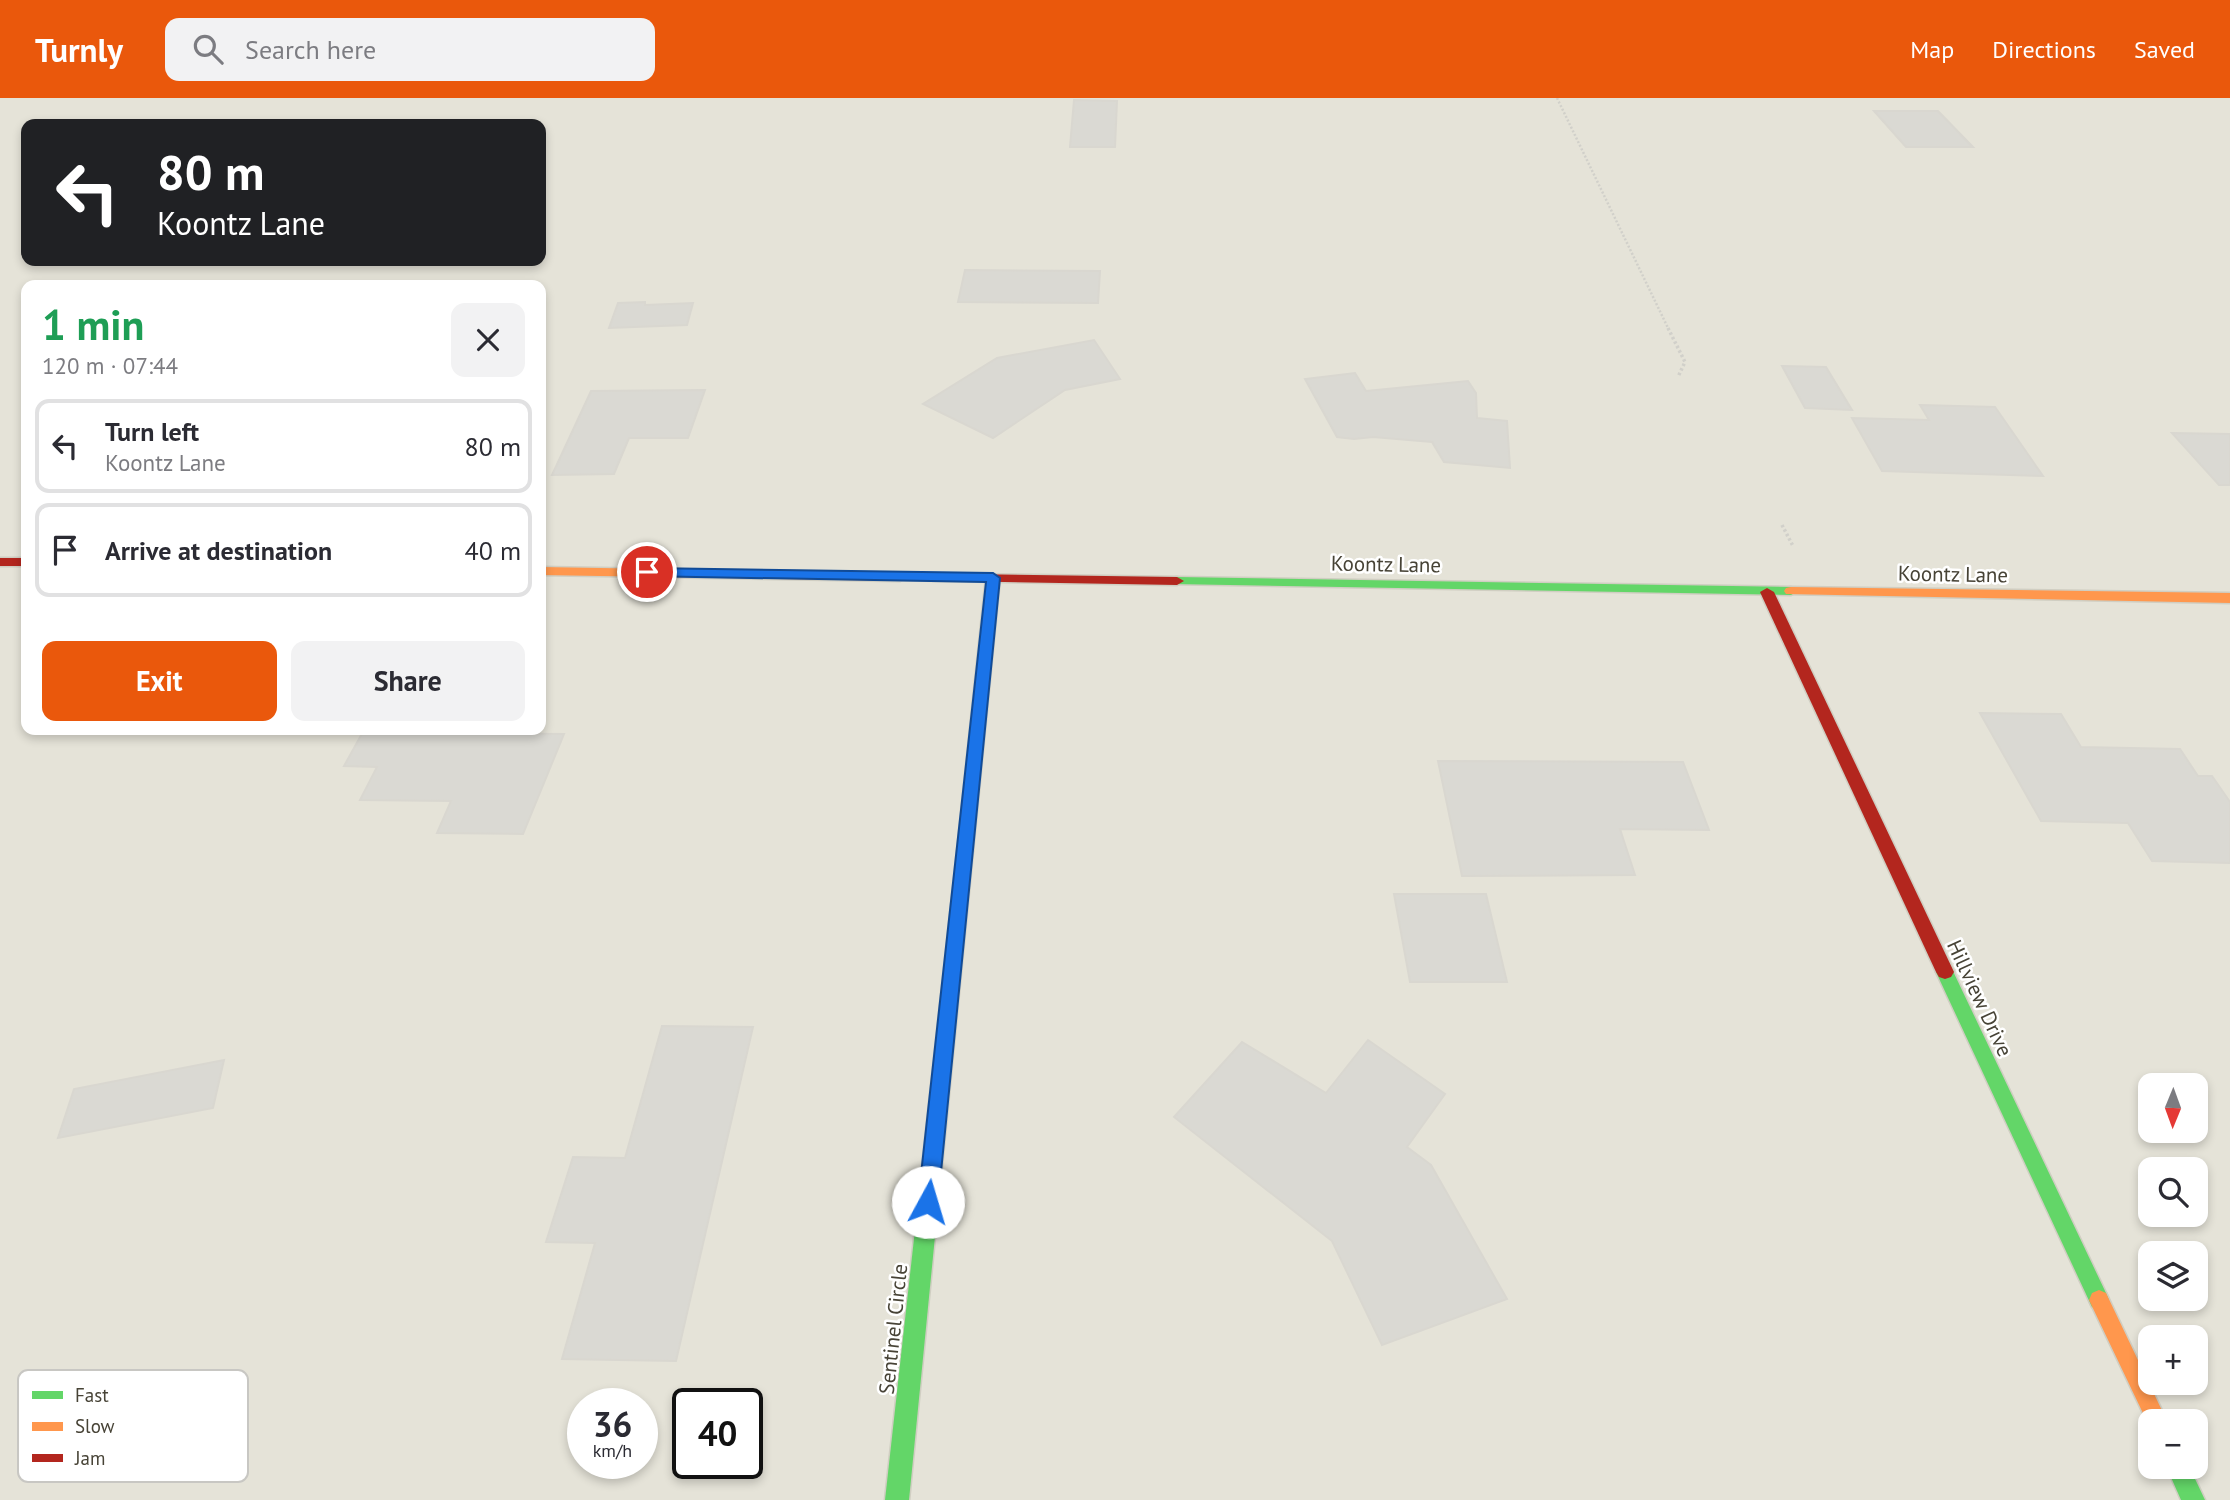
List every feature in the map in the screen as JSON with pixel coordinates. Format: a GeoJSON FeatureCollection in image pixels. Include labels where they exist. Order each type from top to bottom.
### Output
{"type":"FeatureCollection","features":[{"type":"Feature","properties":{"kind":"street"},"geometry":{"type":"LineString","coordinates":[[0,562],[21,562]]}},
{"type":"Feature","properties":{"kind":"street","name":"Koontz Lane"},"geometry":{"type":"LineString","coordinates":[[546,571],[1766,593],[2230,598]]}},
{"type":"Feature","properties":{"kind":"street","name":"Sentinel Circle"},"geometry":{"type":"LineString","coordinates":[[897,1500],[993,578]]}},
{"type":"Feature","properties":{"kind":"street","name":"Hillview Drive"},"geometry":{"type":"LineString","coordinates":[[1766,593],[2150,1409]]}},
{"type":"Feature","properties":{"kind":"street"},"geometry":{"type":"LineString","coordinates":[[2183,1479],[2193,1500]]}},
{"type":"Feature","properties":{"kind":"path"},"geometry":{"type":"LineString","coordinates":[[1558,98],[1685,362],[1678,377]]}},
{"type":"Feature","properties":{"kind":"shaded area"},"geometry":{"type":"Polygon","coordinates":[[[0,98],[2230,98],[2230,1500],[0,1500],[0,98]]]}},
{"type":"Feature","properties":{"kind":"building"},"geometry":{"type":"Polygon","coordinates":[[[1074,100],[1117,101],[1115,147],[1070,147],[1074,100]]]}},
{"type":"Feature","properties":{"kind":"building"},"geometry":{"type":"Polygon","coordinates":[[[1874,111],[1938,111],[1973,147],[1906,147],[1874,111]]]}},
{"type":"Feature","properties":{"kind":"building"},"geometry":{"type":"Polygon","coordinates":[[[965,270],[1100,271],[1098,303],[958,302],[965,270]]]}},
{"type":"Feature","properties":{"kind":"building"},"geometry":{"type":"Polygon","coordinates":[[[645,302],[645,305],[693,303],[687,325],[609,328],[618,303],[645,302]]]}},
{"type":"Feature","properties":{"kind":"building"},"geometry":{"type":"Polygon","coordinates":[[[1094,340],[1120,379],[1065,390],[993,438],[923,404],[997,358],[1094,340]]]}},
{"type":"Feature","properties":{"kind":"building"},"geometry":{"type":"Polygon","coordinates":[[[1782,366],[1826,367],[1852,410],[1805,408],[1782,366]]]}},
{"type":"Feature","properties":{"kind":"building"},"geometry":{"type":"Polygon","coordinates":[[[1355,373],[1366,391],[1468,381],[1476,393],[1477,418],[1507,421],[1510,468],[1444,462],[1432,442],[1337,437],[1305,379],[1355,373]]]}},
{"type":"Feature","properties":{"kind":"building"},"geometry":{"type":"Polygon","coordinates":[[[705,390],[688,438],[629,438],[614,474],[552,475],[591,391],[705,390]]]}},
{"type":"Feature","properties":{"kind":"building"},"geometry":{"type":"Polygon","coordinates":[[[1920,405],[1995,407],[2043,476],[1882,471],[1852,418],[1929,420],[1920,405]]]}},
{"type":"Feature","properties":{"kind":"building"},"geometry":{"type":"Polygon","coordinates":[[[2172,433],[2230,434],[2230,485],[2219,485],[2172,433]]]}},
{"type":"Feature","properties":{"kind":"building"},"geometry":{"type":"Polygon","coordinates":[[[1980,713],[2061,714],[2081,747],[2180,749],[2198,776],[2212,776],[2230,802],[2230,863],[2152,861],[2128,823],[2041,821],[1980,713]]]}},
{"type":"Feature","properties":{"kind":"building"},"geometry":{"type":"Polygon","coordinates":[[[564,734],[523,834],[437,833],[451,801],[360,800],[377,767],[344,766],[361,735],[564,734]]]}},
{"type":"Feature","properties":{"kind":"building"},"geometry":{"type":"Polygon","coordinates":[[[1438,761],[1683,762],[1709,830],[1620,829],[1635,875],[1462,876],[1438,761]]]}},
{"type":"Feature","properties":{"kind":"building"},"geometry":{"type":"Polygon","coordinates":[[[1394,894],[1486,894],[1507,982],[1410,982],[1394,894]]]}},
{"type":"Feature","properties":{"kind":"building"},"geometry":{"type":"Polygon","coordinates":[[[662,1026],[753,1027],[676,1361],[562,1359],[595,1243],[546,1242],[573,1157],[625,1158],[662,1026]]]}},
{"type":"Feature","properties":{"kind":"building"},"geometry":{"type":"Polygon","coordinates":[[[1368,1040],[1445,1094],[1407,1147],[1431,1165],[1507,1299],[1382,1345],[1332,1241],[1174,1117],[1242,1042],[1326,1093],[1368,1040]]]}},
{"type":"Feature","properties":{"kind":"building"},"geometry":{"type":"Polygon","coordinates":[[[224,1060],[213,1108],[58,1138],[74,1089],[224,1060]]]}},
{"type":"Feature","properties":{"kind":"traffic: fast"},"geometry":{"type":"LineString","coordinates":[[1177,581],[1791,591]]}},
{"type":"Feature","properties":{"kind":"traffic: fast"},"geometry":{"type":"LineString","coordinates":[[897,1500],[965,851]]}},
{"type":"Feature","properties":{"kind":"traffic: fast"},"geometry":{"type":"LineString","coordinates":[[1945,972],[2099,1300]]}},
{"type":"Feature","properties":{"kind":"traffic: fast"},"geometry":{"type":"LineString","coordinates":[[2183,1479],[2193,1500]]}},
{"type":"Feature","properties":{"kind":"traffic: slow"},"geometry":{"type":"LineString","coordinates":[[546,571],[900,577]]}},
{"type":"Feature","properties":{"kind":"traffic: slow"},"geometry":{"type":"LineString","coordinates":[[965,851],[993,578]]}},
{"type":"Feature","properties":{"kind":"traffic: slow"},"geometry":{"type":"LineString","coordinates":[[1791,591],[2230,598]]}},
{"type":"Feature","properties":{"kind":"traffic: slow"},"geometry":{"type":"LineString","coordinates":[[2099,1300],[2150,1409]]}},
{"type":"Feature","properties":{"kind":"traffic: jam"},"geometry":{"type":"LineString","coordinates":[[0,562],[21,562]]}},
{"type":"Feature","properties":{"kind":"traffic: jam"},"geometry":{"type":"LineString","coordinates":[[900,577],[1177,581]]}},
{"type":"Feature","properties":{"kind":"traffic: jam"},"geometry":{"type":"LineString","coordinates":[[1767,592],[1945,972]]}},
{"type":"Feature","properties":{"kind":"route"},"geometry":{"type":"LineString","coordinates":[[647,572],[993,578],[928,1202]]}}]}
